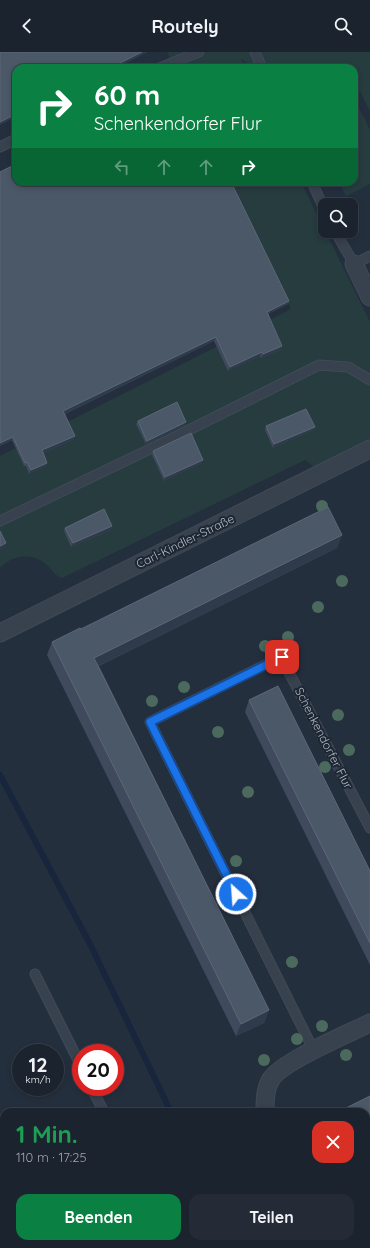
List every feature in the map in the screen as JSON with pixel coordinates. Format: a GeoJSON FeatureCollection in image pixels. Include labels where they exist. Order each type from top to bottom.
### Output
{"type":"FeatureCollection","features":[{"type":"Feature","properties":{"kind":"street"},"geometry":{"type":"LineString","coordinates":[[354,264],[370,297]]}},
{"type":"Feature","properties":{"kind":"street","name":"Carl-Kindler-Straße"},"geometry":{"type":"LineString","coordinates":[[0,633],[370,449]]}},
{"type":"Feature","properties":{"kind":"street"},"geometry":{"type":"LineString","coordinates":[[266,1108],[266,1092],[271,1079],[284,1067],[370,1023]]}},
{"type":"Feature","properties":{"kind":"lane"},"geometry":{"type":"LineString","coordinates":[[169,64],[198,52]]}},
{"type":"Feature","properties":{"kind":"lane"},"geometry":{"type":"LineString","coordinates":[[255,52],[260,64]]}},
{"type":"Feature","properties":{"kind":"lane"},"geometry":{"type":"LineString","coordinates":[[0,147],[12,140]]}},
{"type":"Feature","properties":{"kind":"lane"},"geometry":{"type":"LineString","coordinates":[[314,186],[319,198]]}},
{"type":"Feature","properties":{"kind":"lane"},"geometry":{"type":"LineString","coordinates":[[339,238],[354,264],[370,256]]}},
{"type":"Feature","properties":{"kind":"lane"},"geometry":{"type":"LineString","coordinates":[[0,522],[319,365],[348,367],[370,380]]}},
{"type":"Feature","properties":{"kind":"lane","name":"Schenkendorfer Flur"},"geometry":{"type":"LineString","coordinates":[[314,1051],[150,722],[282,657],[370,828]]}},
{"type":"Feature","properties":{"kind":"lane"},"geometry":{"type":"LineString","coordinates":[[35,974],[72,1048]]}},
{"type":"Feature","properties":{"kind":"lane"},"geometry":{"type":"LineString","coordinates":[[96,1096],[102,1108]]}},
{"type":"Feature","properties":{"kind":"green space"},"geometry":{"type":"Polygon","coordinates":[[[167,52],[370,52],[370,111],[358,88],[358,64],[249,64],[241,59],[243,64],[173,64],[167,52]]]}},
{"type":"Feature","properties":{"kind":"green space"},"geometry":{"type":"Polygon","coordinates":[[[358,106],[370,130],[370,184],[346,196],[341,186],[358,186],[358,106]]]}},
{"type":"Feature","properties":{"kind":"green space"},"geometry":{"type":"Polygon","coordinates":[[[232,186],[303,186],[318,216],[318,238],[329,238],[370,322],[370,443],[317,469],[305,460],[62,578],[56,575],[40,560],[28,557],[10,560],[0,568],[0,456],[291,309],[232,186]]]}},
{"type":"Feature","properties":{"kind":"building"},"geometry":{"type":"Polygon","coordinates":[[[0,52],[142,52],[118,64],[12,64],[12,116],[0,122],[0,52]]]}},
{"type":"Feature","properties":{"kind":"building"},"geometry":{"type":"Polygon","coordinates":[[[12,166],[12,186],[233,186],[289,301],[267,312],[282,346],[263,354],[262,352],[230,367],[216,337],[63,411],[75,436],[42,450],[47,463],[31,470],[27,462],[25,463],[13,437],[0,443],[0,172],[12,166]]]}},
{"type":"Feature","properties":{"kind":"building"},"geometry":{"type":"Polygon","coordinates":[[[177,402],[186,422],[147,441],[138,421],[177,402]]]}},
{"type":"Feature","properties":{"kind":"building"},"geometry":{"type":"Polygon","coordinates":[[[306,409],[315,427],[274,444],[266,426],[306,409]]]}},
{"type":"Feature","properties":{"kind":"building"},"geometry":{"type":"Polygon","coordinates":[[[191,433],[203,460],[165,477],[153,451],[191,433]]]}},
{"type":"Feature","properties":{"kind":"building"},"geometry":{"type":"Polygon","coordinates":[[[328,507],[342,535],[94,658],[269,1010],[241,1024],[52,642],[328,507]]]}},
{"type":"Feature","properties":{"kind":"building"},"geometry":{"type":"Polygon","coordinates":[[[104,509],[112,526],[73,543],[65,528],[104,509]]]}},
{"type":"Feature","properties":{"kind":"building"},"geometry":{"type":"Polygon","coordinates":[[[0,531],[6,543],[0,546],[0,531]]]}},
{"type":"Feature","properties":{"kind":"building"},"geometry":{"type":"Polygon","coordinates":[[[278,686],[370,871],[370,943],[249,700],[278,686]]]}},
{"type":"Feature","properties":{"kind":"building"},"geometry":{"type":"Polygon","coordinates":[[[370,1096],[370,1108],[346,1108],[370,1096]]]}},
{"type":"Feature","properties":{"kind":"waterway"},"geometry":{"type":"LineString","coordinates":[[0,775],[90,944],[169,1108]]}},
{"type":"Feature","properties":{"kind":"route"},"geometry":{"type":"LineString","coordinates":[[236,894],[150,722],[282,657]]}}]}
